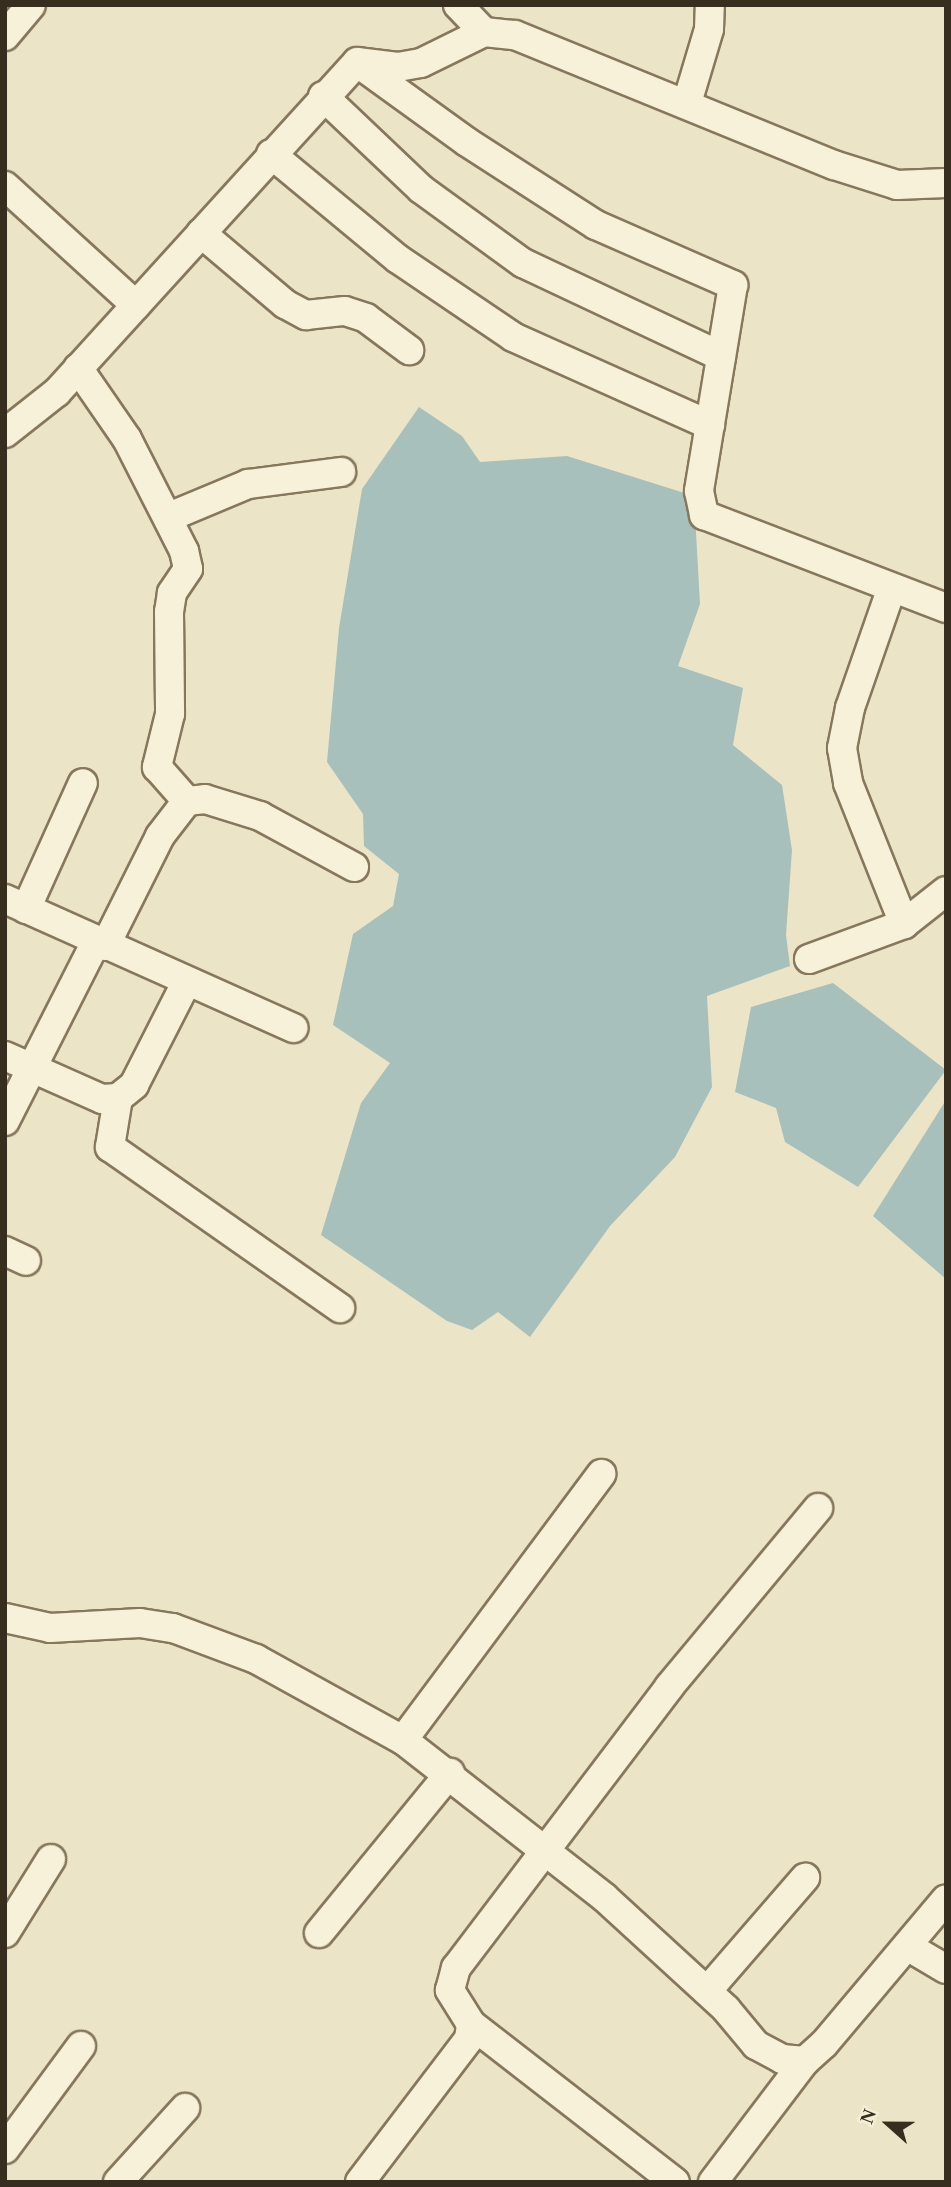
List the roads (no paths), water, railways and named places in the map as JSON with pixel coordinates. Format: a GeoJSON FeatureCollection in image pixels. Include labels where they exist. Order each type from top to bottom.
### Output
{"type":"FeatureCollection","features":[{"type":"Feature","properties":{"kind":"street"},"geometry":{"type":"LineString","coordinates":[[5,36],[31,5]]}},
{"type":"Feature","properties":{"kind":"street"},"geometry":{"type":"LineString","coordinates":[[458,5],[484,32]]}},
{"type":"Feature","properties":{"kind":"street"},"geometry":{"type":"LineString","coordinates":[[687,103],[709,29],[710,5]]}},
{"type":"Feature","properties":{"kind":"street"},"geometry":{"type":"LineString","coordinates":[[357,62],[398,67],[421,63],[484,32],[515,35],[834,165],[897,185],[946,183]]}},
{"type":"Feature","properties":{"kind":"street"},"geometry":{"type":"LineString","coordinates":[[5,433],[78,369],[323,96],[357,62]]}},
{"type":"Feature","properties":{"kind":"street"},"geometry":{"type":"LineString","coordinates":[[357,62],[467,142],[596,225],[666,258],[725,279],[733,285],[699,491],[704,515],[891,590],[946,608]]}},
{"type":"Feature","properties":{"kind":"street"},"geometry":{"type":"LineString","coordinates":[[323,96],[421,189],[523,263],[721,356]]}},
{"type":"Feature","properties":{"kind":"street"},"geometry":{"type":"LineString","coordinates":[[271,154],[398,259],[513,337],[710,425]]}},
{"type":"Feature","properties":{"kind":"street"},"geometry":{"type":"LineString","coordinates":[[5,186],[136,305]]}},
{"type":"Feature","properties":{"kind":"street"},"geometry":{"type":"LineString","coordinates":[[201,233],[285,303],[306,315],[345,311],[366,318],[409,350]]}},
{"type":"Feature","properties":{"kind":"street"},"geometry":{"type":"LineString","coordinates":[[78,369],[127,439],[169,517],[188,569],[172,593],[169,612],[170,714],[157,767],[187,801]]}},
{"type":"Feature","properties":{"kind":"street"},"geometry":{"type":"LineString","coordinates":[[169,517],[248,484],[341,472]]}},
{"type":"Feature","properties":{"kind":"street"},"geometry":{"type":"LineString","coordinates":[[891,590],[850,708],[842,748],[848,783],[904,924]]}},
{"type":"Feature","properties":{"kind":"street"},"geometry":{"type":"LineString","coordinates":[[83,783],[16,904],[186,983],[293,1028]]}},
{"type":"Feature","properties":{"kind":"street"},"geometry":{"type":"LineString","coordinates":[[5,1121],[18,1061],[100,944],[160,836],[187,801],[205,799],[260,816],[354,867]]}},
{"type":"Feature","properties":{"kind":"street"},"geometry":{"type":"LineString","coordinates":[[809,959],[904,924],[946,891]]}},
{"type":"Feature","properties":{"kind":"street"},"geometry":{"type":"LineString","coordinates":[[18,1061],[102,1098],[118,1098],[134,1085],[186,983]]}},
{"type":"Feature","properties":{"kind":"street"},"geometry":{"type":"LineString","coordinates":[[118,1098],[110,1147],[341,1308]]}},
{"type":"Feature","properties":{"kind":"street"},"geometry":{"type":"LineString","coordinates":[[403,1740],[601,1474]]}},
{"type":"Feature","properties":{"kind":"street"},"geometry":{"type":"LineString","coordinates":[[675,2182],[471,2024],[450,1990],[450,1980],[669,1687],[818,1508]]}},
{"type":"Feature","properties":{"kind":"street"},"geometry":{"type":"LineString","coordinates":[[5,1618],[50,1628],[140,1623],[173,1628],[256,1659],[403,1740],[450,1773],[548,1852],[707,1991],[756,2045],[782,2059],[805,2060]]}},
{"type":"Feature","properties":{"kind":"street"},"geometry":{"type":"LineString","coordinates":[[319,1933],[450,1773]]}},
{"type":"Feature","properties":{"kind":"street"},"geometry":{"type":"LineString","coordinates":[[5,1933],[51,1859]]}},
{"type":"Feature","properties":{"kind":"street"},"geometry":{"type":"LineString","coordinates":[[707,1991],[805,1878]]}},
{"type":"Feature","properties":{"kind":"street"},"geometry":{"type":"LineString","coordinates":[[713,2182],[805,2060],[946,1899]]}},
{"type":"Feature","properties":{"kind":"street"},"geometry":{"type":"LineString","coordinates":[[907,1946],[946,1969]]}},
{"type":"Feature","properties":{"kind":"street"},"geometry":{"type":"LineString","coordinates":[[360,2182],[463,2048],[471,2024]]}},
{"type":"Feature","properties":{"kind":"street"},"geometry":{"type":"LineString","coordinates":[[5,2149],[80,2046]]}},
{"type":"Feature","properties":{"kind":"street"},"geometry":{"type":"LineString","coordinates":[[118,2182],[185,2108]]}},
{"type":"Feature","properties":{"kind":"water"},"geometry":{"type":"Polygon","coordinates":[[[419,407],[462,436],[480,462],[567,456],[694,496],[700,604],[678,666],[743,688],[733,745],[782,785],[792,850],[786,935],[790,966],[707,996],[712,1087],[675,1157],[610,1226],[530,1337],[498,1312],[472,1330],[447,1321],[321,1235],[361,1103],[390,1063],[333,1025],[353,934],[393,906],[399,874],[364,846],[363,814],[327,762],[339,628],[362,489],[419,407]]]}},
{"type":"Feature","properties":{"kind":"water"},"geometry":{"type":"Polygon","coordinates":[[[833,983],[946,1070],[858,1187],[785,1142],[776,1108],[735,1092],[751,1007],[833,983]]]}},
{"type":"Feature","properties":{"kind":"water"},"geometry":{"type":"Polygon","coordinates":[[[946,1100],[946,1279],[873,1216],[946,1100]]]}}]}
